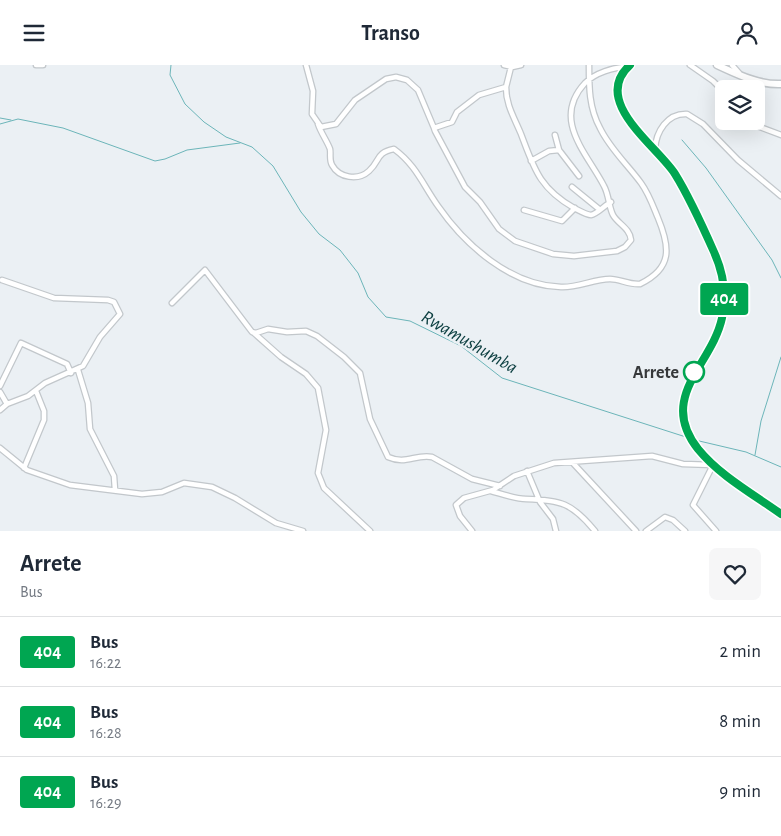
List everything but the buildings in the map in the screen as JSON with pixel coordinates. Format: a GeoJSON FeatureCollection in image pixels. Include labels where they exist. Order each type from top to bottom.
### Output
{"type":"FeatureCollection","features":[{"type":"Feature","properties":{"kind":"highway"},"geometry":{"type":"LineString","coordinates":[[717,65],[741,76],[766,83],[781,84]]}},
{"type":"Feature","properties":{"kind":"highway"},"geometry":{"type":"LineString","coordinates":[[629,66],[621,76],[619,84],[619,99],[622,109],[631,124],[669,166],[683,188],[716,256],[723,278],[722,319],[687,387],[684,418],[689,435],[713,465],[781,514]]}},
{"type":"Feature","properties":{"kind":"street"},"geometry":{"type":"LineString","coordinates":[[36,65],[43,65]]}},
{"type":"Feature","properties":{"kind":"street"},"geometry":{"type":"LineString","coordinates":[[306,65],[313,91],[312,114],[329,148],[330,163],[335,169],[345,175],[360,177],[370,171],[380,153],[394,149],[402,154],[426,184],[438,207],[475,250],[492,262],[533,283],[550,287],[563,287],[608,279],[640,284],[654,275],[666,259],[667,244],[664,232],[643,185],[600,129],[590,104],[589,65]]}},
{"type":"Feature","properties":{"kind":"street"},"geometry":{"type":"LineString","coordinates":[[504,65],[511,67],[520,65]]}},
{"type":"Feature","properties":{"kind":"street"},"geometry":{"type":"LineString","coordinates":[[690,65],[715,83]]}},
{"type":"Feature","properties":{"kind":"street"},"geometry":{"type":"LineString","coordinates":[[732,65],[741,76]]}},
{"type":"Feature","properties":{"kind":"street"},"geometry":{"type":"LineString","coordinates":[[318,124],[324,127],[336,124],[355,100],[386,79],[396,77],[407,80],[418,90],[434,128],[465,187],[480,202],[499,229],[522,245],[562,255],[622,249],[630,242],[631,237],[614,216],[603,184],[588,161],[573,131],[572,103],[576,94],[589,79],[612,69],[629,66]]}},
{"type":"Feature","properties":{"kind":"street"},"geometry":{"type":"LineString","coordinates":[[511,67],[506,87],[509,111],[541,181],[557,196],[590,215],[611,203]]}},
{"type":"Feature","properties":{"kind":"street"},"geometry":{"type":"LineString","coordinates":[[434,128],[452,122],[456,112],[479,95],[506,87]]}},
{"type":"Feature","properties":{"kind":"street"},"geometry":{"type":"LineString","coordinates":[[655,149],[657,133],[661,128],[676,117],[687,113],[703,124],[738,160],[781,196]]}},
{"type":"Feature","properties":{"kind":"street"},"geometry":{"type":"LineString","coordinates":[[765,129],[781,135]]}},
{"type":"Feature","properties":{"kind":"street"},"geometry":{"type":"LineString","coordinates":[[555,135],[559,150],[580,176]]}},
{"type":"Feature","properties":{"kind":"street"},"geometry":{"type":"LineString","coordinates":[[531,161],[549,151],[559,150]]}},
{"type":"Feature","properties":{"kind":"street"},"geometry":{"type":"LineString","coordinates":[[572,187],[599,209]]}},
{"type":"Feature","properties":{"kind":"street"},"geometry":{"type":"LineString","coordinates":[[524,210],[552,220],[562,221],[575,208]]}},
{"type":"Feature","properties":{"kind":"street"},"geometry":{"type":"LineString","coordinates":[[172,303],[205,270],[247,328],[280,357],[306,374],[317,386],[326,430],[319,463],[320,480],[324,489],[370,531]]}},
{"type":"Feature","properties":{"kind":"street"},"geometry":{"type":"LineString","coordinates":[[0,411],[7,404],[28,396],[49,381],[78,370],[86,363],[100,337],[120,314],[114,303],[108,300],[54,298],[2,280]]}},
{"type":"Feature","properties":{"kind":"street"},"geometry":{"type":"LineString","coordinates":[[254,333],[268,329],[306,331],[317,336],[344,357],[360,373],[370,419],[388,457],[404,461],[426,456],[432,457],[472,479],[500,486]]}},
{"type":"Feature","properties":{"kind":"street"},"geometry":{"type":"LineString","coordinates":[[0,386],[21,343],[67,365],[71,373]]}},
{"type":"Feature","properties":{"kind":"street"},"geometry":{"type":"LineString","coordinates":[[78,370],[88,403],[90,429],[114,476],[115,490]]}},
{"type":"Feature","properties":{"kind":"street"},"geometry":{"type":"LineString","coordinates":[[24,468],[44,420],[44,411],[36,391]]}},
{"type":"Feature","properties":{"kind":"street"},"geometry":{"type":"LineString","coordinates":[[0,392],[7,404]]}},
{"type":"Feature","properties":{"kind":"street"},"geometry":{"type":"LineString","coordinates":[[0,448],[24,468],[70,485],[142,494],[162,492],[184,483],[212,487],[235,497],[276,523],[303,531]]}},
{"type":"Feature","properties":{"kind":"street"},"geometry":{"type":"LineString","coordinates":[[472,531],[460,516],[456,505],[464,498],[491,491],[514,476],[554,463],[652,457],[683,464],[713,465],[693,505],[716,531]]}},
{"type":"Feature","properties":{"kind":"street"},"geometry":{"type":"LineString","coordinates":[[572,462],[636,531]]}},
{"type":"Feature","properties":{"kind":"street"},"geometry":{"type":"LineString","coordinates":[[527,471],[539,498],[553,519],[556,531]]}},
{"type":"Feature","properties":{"kind":"street"},"geometry":{"type":"LineString","coordinates":[[491,491],[525,500],[539,498],[562,502],[581,516],[595,531]]}},
{"type":"Feature","properties":{"kind":"street"},"geometry":{"type":"LineString","coordinates":[[646,531],[665,517],[673,520],[685,531]]}},
{"type":"Feature","properties":{"kind":"waterway","name":"Rwamushumba"},"geometry":{"type":"LineString","coordinates":[[171,65],[170,75],[185,104],[204,122],[226,137],[252,147],[273,166],[301,212],[319,234],[340,250],[358,273],[368,297],[386,317],[410,321],[461,346],[502,378],[689,438]]}},
{"type":"Feature","properties":{"kind":"waterway"},"geometry":{"type":"LineString","coordinates":[[0,118],[11,120]]}},
{"type":"Feature","properties":{"kind":"waterway"},"geometry":{"type":"LineString","coordinates":[[0,124],[18,119],[63,128],[155,161],[187,150],[240,143]]}},
{"type":"Feature","properties":{"kind":"waterway"},"geometry":{"type":"LineString","coordinates":[[682,140],[706,168],[772,260],[781,278]]}},
{"type":"Feature","properties":{"kind":"waterway"},"geometry":{"type":"LineString","coordinates":[[755,455],[761,421],[781,357]]}},
{"type":"Feature","properties":{"kind":"waterway","name":"Rwamushumba"},"geometry":{"type":"LineString","coordinates":[[695,440],[746,452],[781,467]]}},
{"type":"Feature","properties":{"kind":"bus line","name":"404"},"geometry":{"type":"LineString","coordinates":[[630,65],[625,69],[619,84],[618,92],[622,109],[631,124],[664,159],[675,174],[710,243],[723,278],[724,307],[722,319],[709,348],[687,387],[684,407],[686,428],[698,449],[713,465],[781,514]]}},
{"type":"Feature","properties":{"kind":"place","name":"Arrete"},"geometry":{"type":"Point","coordinates":[694,372]}}]}
